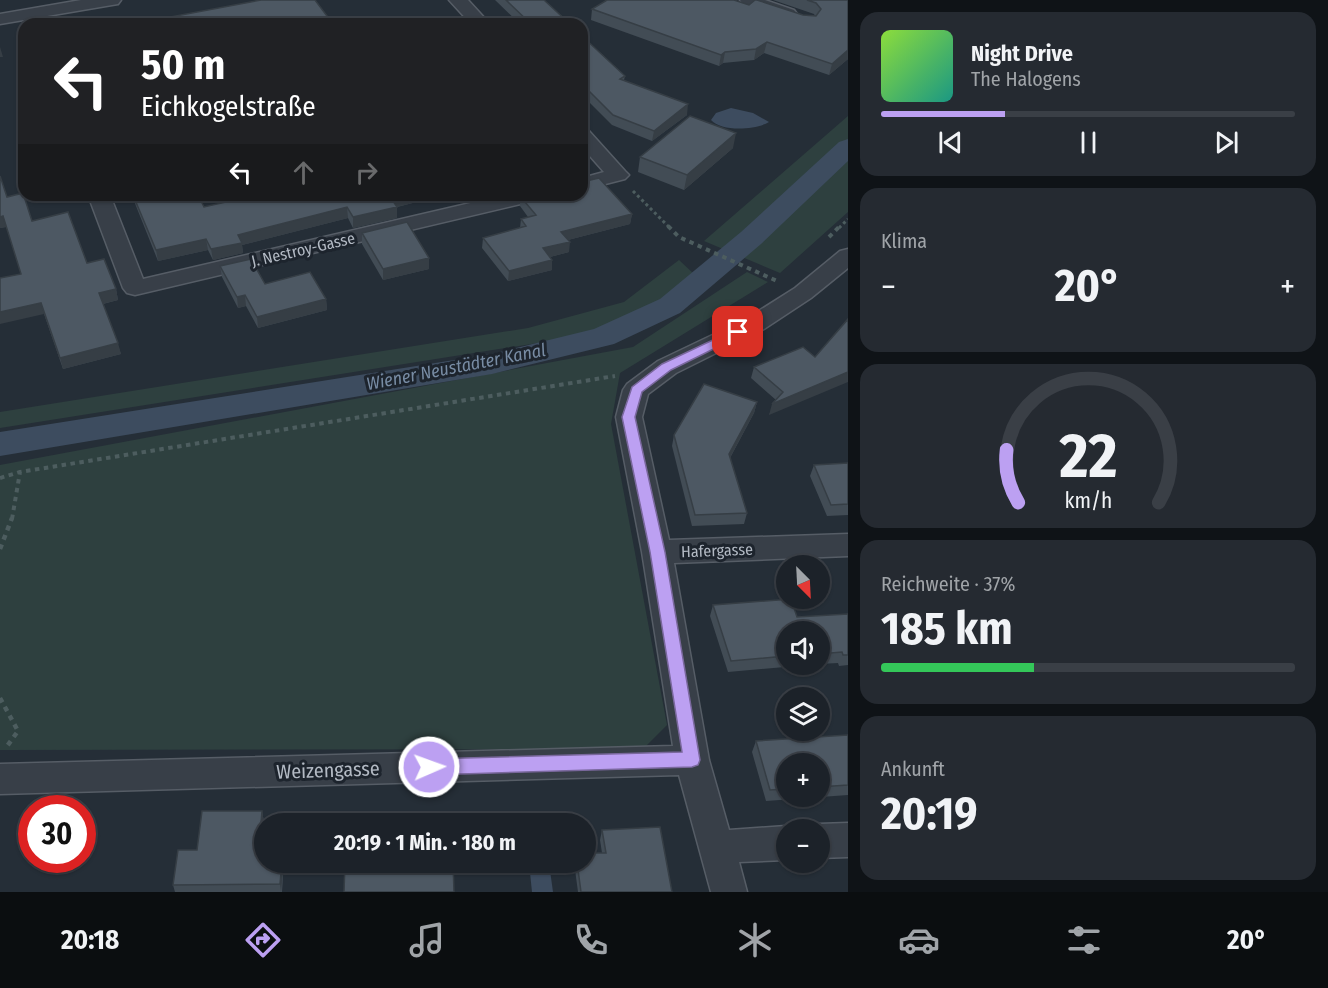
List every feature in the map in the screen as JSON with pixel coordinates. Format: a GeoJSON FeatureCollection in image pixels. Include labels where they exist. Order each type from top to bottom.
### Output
{"type":"FeatureCollection","features":[{"type":"Feature","properties":{"kind":"street"},"geometry":{"type":"LineString","coordinates":[[8,12],[112,0]]}},
{"type":"Feature","properties":{"kind":"street"},"geometry":{"type":"LineString","coordinates":[[458,0],[475,18]]}},
{"type":"Feature","properties":{"kind":"street"},"geometry":{"type":"LineString","coordinates":[[749,0],[807,20]]}},
{"type":"Feature","properties":{"kind":"street"},"geometry":{"type":"LineString","coordinates":[[588,142],[618,175],[588,182]]}},
{"type":"Feature","properties":{"kind":"street","name":"J. Nestroy-Gasse"},"geometry":{"type":"LineString","coordinates":[[101,201],[135,288],[507,201]]}},
{"type":"Feature","properties":{"kind":"street"},"geometry":{"type":"LineString","coordinates":[[729,892],[692,760],[657,552],[629,417],[636,390],[667,367],[755,324],[803,293],[848,256]]}},
{"type":"Feature","properties":{"kind":"street","name":"Hafergasse"},"geometry":{"type":"LineString","coordinates":[[657,552],[848,545]]}},
{"type":"Feature","properties":{"kind":"street","name":"Weizengasse"},"geometry":{"type":"LineString","coordinates":[[0,779],[692,760]]}},
{"type":"Feature","properties":{"kind":"street"},"geometry":{"type":"LineString","coordinates":[[830,841],[848,840]]}},
{"type":"Feature","properties":{"kind":"street"},"geometry":{"type":"LineString","coordinates":[[717,847],[776,844]]}},
{"type":"Feature","properties":{"kind":"path"},"geometry":{"type":"LineString","coordinates":[[618,175],[679,237],[757,271]]}},
{"type":"Feature","properties":{"kind":"path"},"geometry":{"type":"LineString","coordinates":[[0,478],[20,472],[667,367]]}},
{"type":"Feature","properties":{"kind":"path"},"geometry":{"type":"LineString","coordinates":[[0,549],[12,519],[20,472]]}},
{"type":"Feature","properties":{"kind":"path"},"geometry":{"type":"LineString","coordinates":[[0,698],[18,731],[0,757]]}},
{"type":"Feature","properties":{"kind":"shaded area"},"geometry":{"type":"Polygon","coordinates":[[[848,116],[848,212],[780,273],[704,241],[848,116]]]}},
{"type":"Feature","properties":{"kind":"shaded area"},"geometry":{"type":"Polygon","coordinates":[[[679,260],[694,274],[655,304],[588,335],[0,428],[0,412],[528,328],[624,302],[679,260]]]}},
{"type":"Feature","properties":{"kind":"shaded area"},"geometry":{"type":"Polygon","coordinates":[[[747,272],[768,282],[620,373],[611,424],[667,725],[643,749],[0,750],[0,465],[633,347],[747,272]]]}},
{"type":"Feature","properties":{"kind":"water"},"geometry":{"type":"Polygon","coordinates":[[[731,108],[753,113],[769,122],[756,127],[730,128],[722,127],[711,120],[716,113],[731,108]]]}},
{"type":"Feature","properties":{"kind":"water"},"geometry":{"type":"Polygon","coordinates":[[[530,873],[550,873],[553,892],[532,892],[530,873]]]}},
{"type":"Feature","properties":{"kind":"building"},"geometry":{"type":"Polygon","coordinates":[[[261,0],[315,0],[328,18],[165,18],[261,0]]]}},
{"type":"Feature","properties":{"kind":"building"},"geometry":{"type":"Polygon","coordinates":[[[506,0],[544,0],[564,18],[525,18],[506,0]]]}},
{"type":"Feature","properties":{"kind":"building"},"geometry":{"type":"Polygon","coordinates":[[[607,0],[734,0],[749,5],[757,0],[803,15],[816,16],[821,9],[816,3],[807,0],[848,0],[848,50],[832,64],[767,42],[756,49],[725,52],[721,55],[592,9],[607,0]]]}},
{"type":"Feature","properties":{"kind":"building"},"geometry":{"type":"Polygon","coordinates":[[[588,42],[625,76],[620,79],[688,104],[654,131],[613,115],[588,90],[588,42]]]}},
{"type":"Feature","properties":{"kind":"building"},"geometry":{"type":"Polygon","coordinates":[[[690,116],[736,133],[687,175],[640,157],[690,116]]]}},
{"type":"Feature","properties":{"kind":"building"},"geometry":{"type":"Polygon","coordinates":[[[0,176],[7,197],[18,194],[18,201],[26,201],[32,221],[68,212],[87,263],[104,259],[116,289],[99,293],[118,343],[60,358],[41,303],[0,312],[0,278],[21,274],[3,216],[0,217],[0,176]]]}},
{"type":"Feature","properties":{"kind":"building"},"geometry":{"type":"Polygon","coordinates":[[[599,178],[632,214],[561,232],[570,242],[543,248],[552,260],[509,271],[483,238],[526,226],[521,219],[536,215],[524,201],[588,201],[588,181],[599,178]]]}},
{"type":"Feature","properties":{"kind":"building"},"geometry":{"type":"Polygon","coordinates":[[[136,201],[201,201],[204,207],[230,201],[393,201],[397,207],[353,217],[347,207],[238,235],[242,243],[211,249],[206,239],[156,250],[136,201]]]}},
{"type":"Feature","properties":{"kind":"building"},"geometry":{"type":"Polygon","coordinates":[[[407,222],[429,258],[383,269],[362,233],[407,222]]]}},
{"type":"Feature","properties":{"kind":"building"},"geometry":{"type":"Polygon","coordinates":[[[251,259],[265,284],[310,272],[326,299],[257,317],[245,295],[237,297],[220,266],[251,259]]]}},
{"type":"Feature","properties":{"kind":"building"},"geometry":{"type":"Polygon","coordinates":[[[848,319],[848,372],[772,404],[783,392],[754,367],[803,347],[815,357],[848,319]]]}},
{"type":"Feature","properties":{"kind":"building"},"geometry":{"type":"Polygon","coordinates":[[[704,384],[757,402],[729,454],[747,513],[695,515],[674,435],[704,384]]]}},
{"type":"Feature","properties":{"kind":"building"},"geometry":{"type":"Polygon","coordinates":[[[848,463],[848,504],[831,505],[814,465],[848,463]]]}},
{"type":"Feature","properties":{"kind":"building"},"geometry":{"type":"Polygon","coordinates":[[[776,600],[776,609],[794,609],[797,617],[848,614],[848,655],[843,655],[842,652],[830,653],[830,621],[776,621],[776,657],[731,661],[713,605],[776,600]]]}},
{"type":"Feature","properties":{"kind":"building"},"geometry":{"type":"Polygon","coordinates":[[[848,735],[848,785],[830,786],[830,753],[776,753],[776,790],[770,790],[756,741],[830,741],[830,736],[848,735]]]}},
{"type":"Feature","properties":{"kind":"building"},"geometry":{"type":"Polygon","coordinates":[[[202,811],[262,811],[262,813],[254,813],[254,873],[281,873],[280,884],[173,885],[178,850],[197,850],[202,811]]]}},
{"type":"Feature","properties":{"kind":"building"},"geometry":{"type":"Polygon","coordinates":[[[660,827],[672,892],[581,892],[578,873],[596,873],[596,853],[606,853],[602,830],[660,827]]]}},
{"type":"Feature","properties":{"kind":"building"},"geometry":{"type":"Polygon","coordinates":[[[345,873],[453,873],[454,892],[344,892],[345,873]]]}},
{"type":"Feature","properties":{"kind":"waterway","name":"Wiener Neustädter Kanal"},"geometry":{"type":"LineString","coordinates":[[0,444],[492,364],[603,337],[670,306],[751,238],[848,147]]}},
{"type":"Feature","properties":{"kind":"route"},"geometry":{"type":"LineString","coordinates":[[429,767],[692,760],[657,552],[629,417],[636,390],[667,367],[738,332]]}}]}
